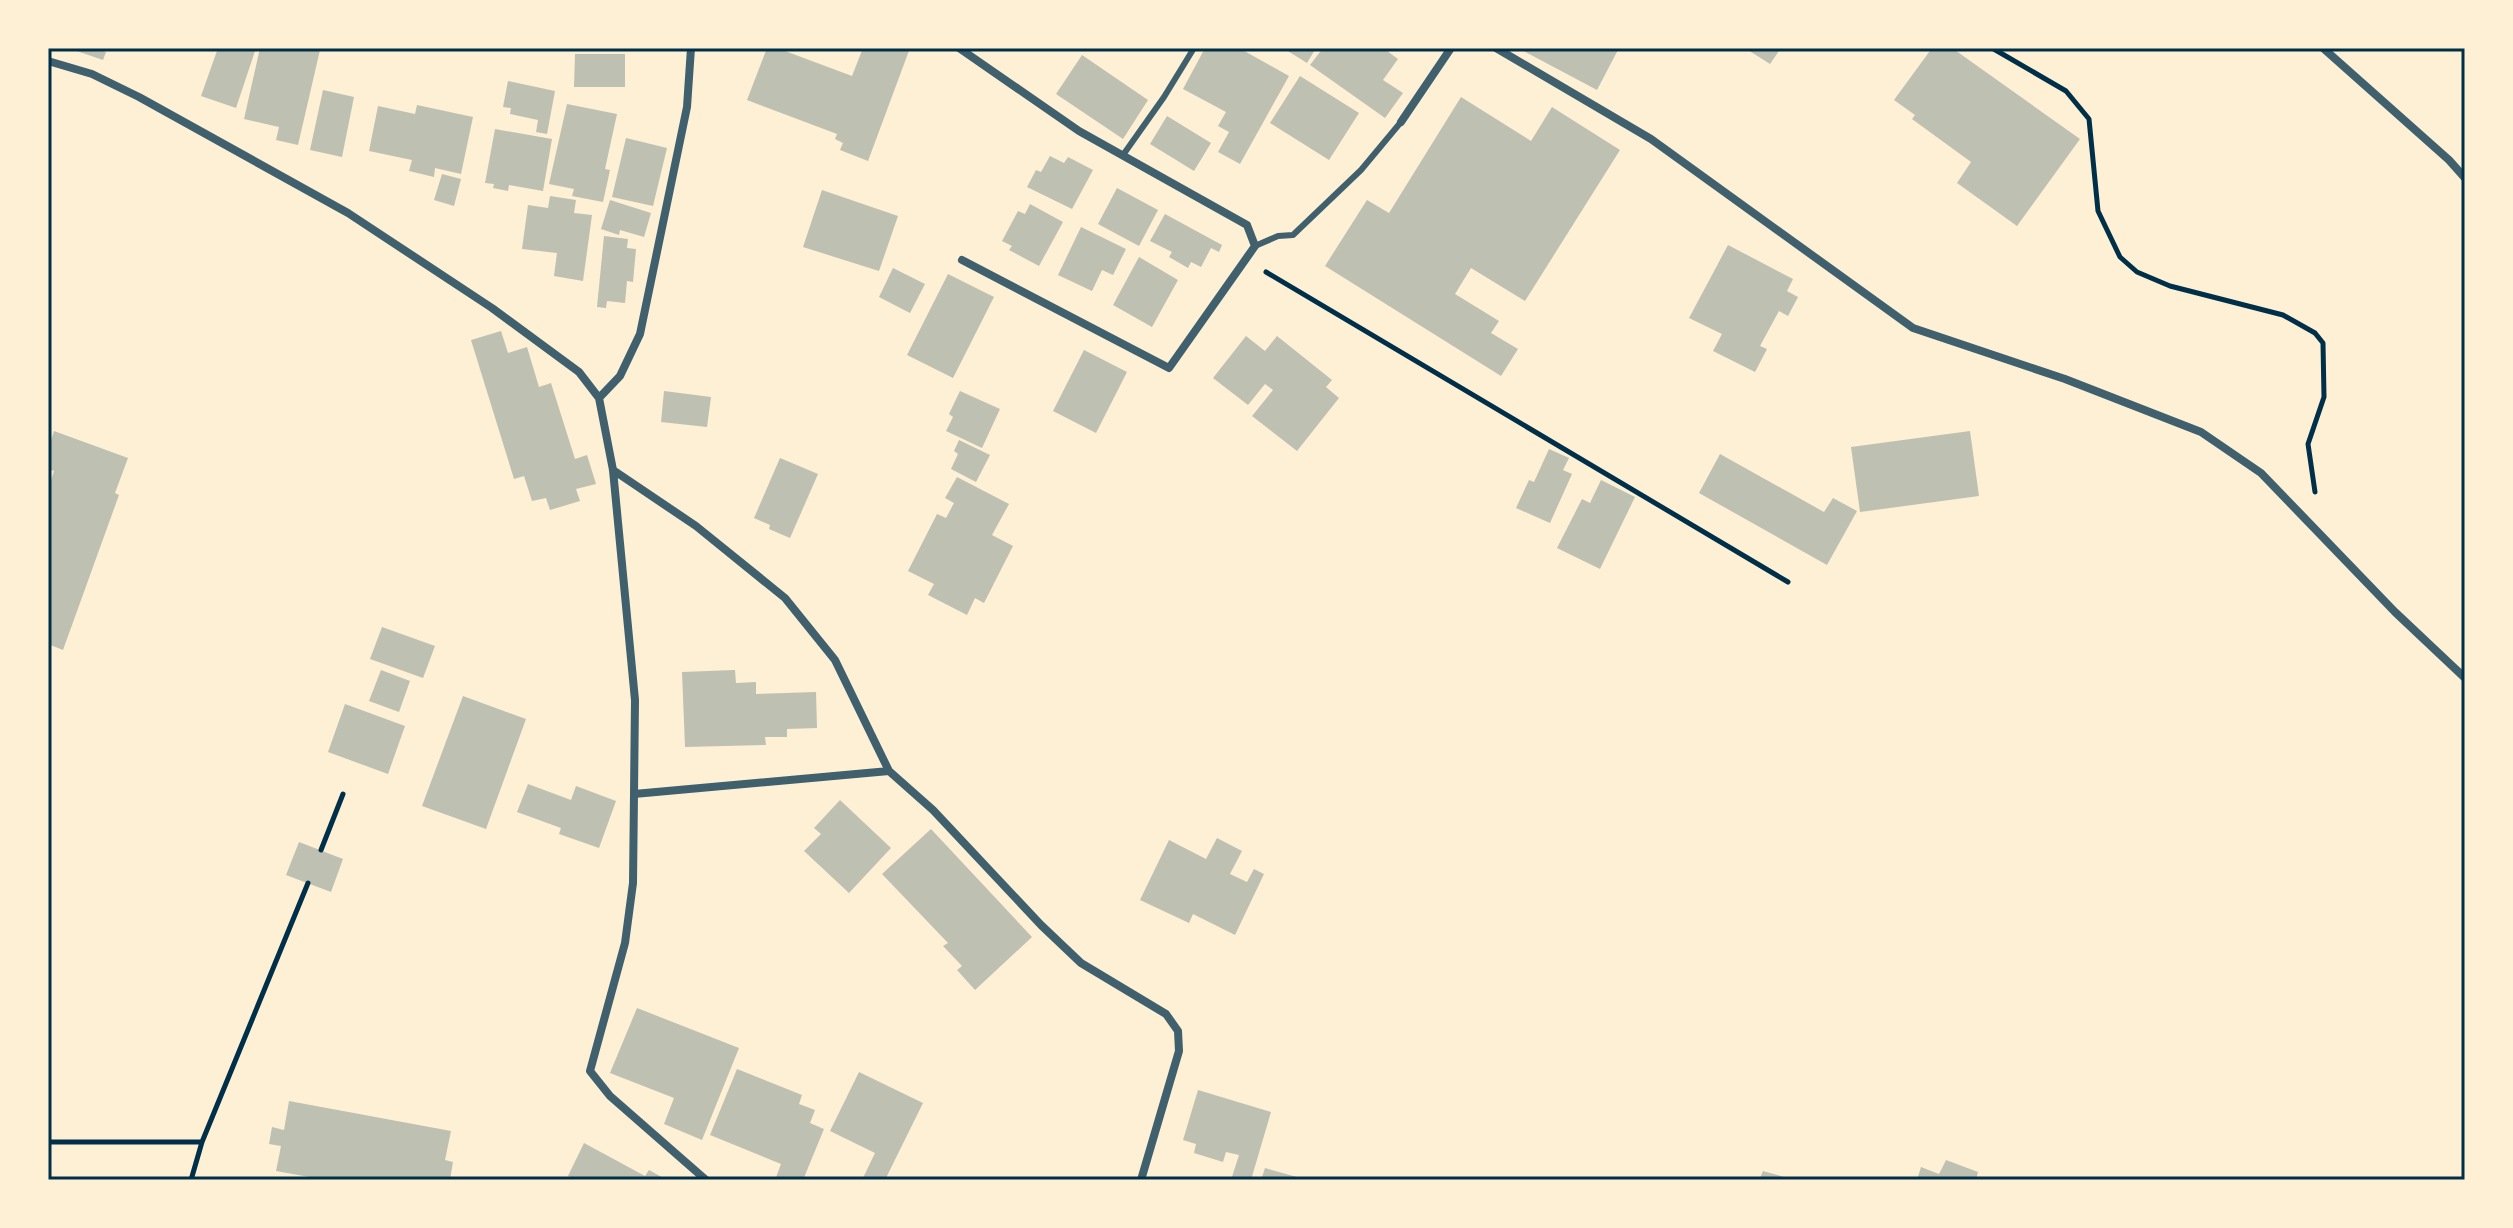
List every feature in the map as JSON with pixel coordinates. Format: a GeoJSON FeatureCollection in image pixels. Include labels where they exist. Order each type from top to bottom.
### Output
{"type":"FeatureCollection","features":[{"type":"Feature","properties":{"kind":"street"},"geometry":{"type":"LineString","coordinates":[[599,398],[620,376],[640,334],[687,107],[691,48]]}},
{"type":"Feature","properties":{"kind":"street"},"geometry":{"type":"LineString","coordinates":[[959,48],[1079,131],[1247,225],[1255,246],[1169,368],[962,260]]}},
{"type":"Feature","properties":{"kind":"street"},"geometry":{"type":"LineString","coordinates":[[1401,122],[1451,48]]}},
{"type":"Feature","properties":{"kind":"street"},"geometry":{"type":"LineString","coordinates":[[1496,48],[1651,139],[1913,328],[2065,379],[2201,432],[2261,473],[2395,612],[2465,678]]}},
{"type":"Feature","properties":{"kind":"street"},"geometry":{"type":"LineString","coordinates":[[2323,48],[2449,160],[2465,178]]}},
{"type":"Feature","properties":{"kind":"street"},"geometry":{"type":"LineString","coordinates":[[48,61],[92,74],[139,97],[348,213],[492,308],[579,372],[599,398],[613,470],[635,700],[633,883],[625,943],[590,1071],[610,1096],[706,1180]]}},
{"type":"Feature","properties":{"kind":"street"},"geometry":{"type":"LineString","coordinates":[[613,470],[696,526],[785,598],[835,660],[889,771],[933,810],[1081,963],[1166,1014],[1178,1031],[1179,1051],[1141,1180]]}},
{"type":"Feature","properties":{"kind":"street"},"geometry":{"type":"LineString","coordinates":[[634,794],[889,771]]}},
{"type":"Feature","properties":{"kind":"lane"},"geometry":{"type":"LineString","coordinates":[[1123,155],[1194,48]]}},
{"type":"Feature","properties":{"kind":"lane"},"geometry":{"type":"LineString","coordinates":[[1255,246],[1278,236],[1293,235],[1361,170],[1401,122]]}},
{"type":"Feature","properties":{"kind":"path"},"geometry":{"type":"LineString","coordinates":[[1992,48],[2066,91],[2089,119],[2098,211],[2120,257],[2137,272],[2170,286],[2283,315],[2315,333],[2323,343],[2324,397],[2308,444],[2325,540]]}},
{"type":"Feature","properties":{"kind":"path"},"geometry":{"type":"LineString","coordinates":[[1246,260],[1788,582]]}},
{"type":"Feature","properties":{"kind":"path"},"geometry":{"type":"LineString","coordinates":[[321,850],[343,794]]}},
{"type":"Feature","properties":{"kind":"path"},"geometry":{"type":"LineString","coordinates":[[191,1180],[202,1142],[308,883]]}},
{"type":"Feature","properties":{"kind":"path"},"geometry":{"type":"LineString","coordinates":[[48,1142],[202,1142]]}},
{"type":"Feature","properties":{"kind":"building"},"geometry":{"type":"Polygon","coordinates":[[[68,48],[96,48],[106,52],[103,60],[68,48]]]}},
{"type":"Feature","properties":{"kind":"building"},"geometry":{"type":"Polygon","coordinates":[[[218,48],[256,48],[236,108],[201,96],[218,48]]]}},
{"type":"Feature","properties":{"kind":"building"},"geometry":{"type":"Polygon","coordinates":[[[260,48],[320,50],[298,145],[276,140],[279,127],[244,119],[260,48]]]}},
{"type":"Feature","properties":{"kind":"building"},"geometry":{"type":"Polygon","coordinates":[[[767,48],[777,48],[852,76],[863,48],[910,48],[868,161],[840,150],[843,143],[835,139],[837,134],[747,100],[767,48]]]}},
{"type":"Feature","properties":{"kind":"building"},"geometry":{"type":"Polygon","coordinates":[[[1205,48],[1239,48],[1289,76],[1240,164],[1218,152],[1229,132],[1218,126],[1226,112],[1183,89],[1205,48]]]}},
{"type":"Feature","properties":{"kind":"building"},"geometry":{"type":"Polygon","coordinates":[[[1283,48],[1316,48],[1307,63],[1283,48]]]}},
{"type":"Feature","properties":{"kind":"building"},"geometry":{"type":"Polygon","coordinates":[[[1323,48],[1383,48],[1398,59],[1383,80],[1403,93],[1385,118],[1310,65],[1323,48]]]}},
{"type":"Feature","properties":{"kind":"building"},"geometry":{"type":"Polygon","coordinates":[[[1518,48],[1619,48],[1597,90],[1518,48]]]}},
{"type":"Feature","properties":{"kind":"building"},"geometry":{"type":"Polygon","coordinates":[[[1781,48],[1770,64],[1748,50],[1781,48]]]}},
{"type":"Feature","properties":{"kind":"building"},"geometry":{"type":"Polygon","coordinates":[[[1932,48],[1952,48],[2080,139],[2017,226],[1957,183],[1971,162],[1912,119],[1915,115],[1894,100],[1932,48]]]}},
{"type":"Feature","properties":{"kind":"building"},"geometry":{"type":"Polygon","coordinates":[[[575,54],[625,54],[625,87],[574,87],[575,54]]]}},
{"type":"Feature","properties":{"kind":"building"},"geometry":{"type":"Polygon","coordinates":[[[1082,55],[1148,100],[1123,139],[1056,94],[1082,55]]]}},
{"type":"Feature","properties":{"kind":"building"},"geometry":{"type":"Polygon","coordinates":[[[1300,76],[1359,113],[1329,160],[1270,123],[1300,76]]]}},
{"type":"Feature","properties":{"kind":"building"},"geometry":{"type":"Polygon","coordinates":[[[508,81],[555,91],[547,134],[536,132],[538,120],[510,114],[511,108],[503,107],[508,81]]]}},
{"type":"Feature","properties":{"kind":"building"},"geometry":{"type":"Polygon","coordinates":[[[323,90],[354,97],[342,157],[310,150],[323,90]]]}},
{"type":"Feature","properties":{"kind":"building"},"geometry":{"type":"Polygon","coordinates":[[[1461,97],[1531,141],[1552,107],[1620,150],[1525,301],[1471,268],[1455,294],[1499,321],[1491,333],[1518,349],[1501,376],[1325,266],[1367,200],[1389,213],[1461,97]]]}},
{"type":"Feature","properties":{"kind":"building"},"geometry":{"type":"Polygon","coordinates":[[[567,104],[617,114],[605,169],[610,170],[603,202],[572,196],[574,189],[549,184],[567,104]]]}},
{"type":"Feature","properties":{"kind":"building"},"geometry":{"type":"Polygon","coordinates":[[[417,105],[473,117],[461,174],[435,168],[434,177],[409,171],[412,160],[369,151],[378,106],[415,114],[417,105]]]}},
{"type":"Feature","properties":{"kind":"building"},"geometry":{"type":"Polygon","coordinates":[[[1167,116],[1211,143],[1194,171],[1150,144],[1167,116]]]}},
{"type":"Feature","properties":{"kind":"building"},"geometry":{"type":"Polygon","coordinates":[[[495,129],[552,139],[543,191],[509,185],[508,191],[485,183],[495,129]]]}},
{"type":"Feature","properties":{"kind":"building"},"geometry":{"type":"Polygon","coordinates":[[[626,138],[667,148],[653,206],[612,197],[626,138]]]}},
{"type":"Feature","properties":{"kind":"building"},"geometry":{"type":"Polygon","coordinates":[[[1050,156],[1064,163],[1068,157],[1093,170],[1072,209],[1027,187],[1036,170],[1041,172],[1050,156]]]}},
{"type":"Feature","properties":{"kind":"building"},"geometry":{"type":"Polygon","coordinates":[[[442,174],[461,179],[454,206],[434,200],[442,174]]]}},
{"type":"Feature","properties":{"kind":"building"},"geometry":{"type":"Polygon","coordinates":[[[1117,188],[1158,210],[1139,246],[1098,224],[1117,188]]]}},
{"type":"Feature","properties":{"kind":"building"},"geometry":{"type":"Polygon","coordinates":[[[822,190],[898,216],[879,271],[803,247],[822,190]]]}},
{"type":"Feature","properties":{"kind":"building"},"geometry":{"type":"Polygon","coordinates":[[[550,196],[576,200],[574,213],[592,215],[583,281],[554,276],[557,253],[522,249],[528,205],[548,208],[550,196]]]}},
{"type":"Feature","properties":{"kind":"building"},"geometry":{"type":"Polygon","coordinates":[[[610,200],[651,213],[644,237],[620,230],[619,235],[601,229],[610,200]]]}},
{"type":"Feature","properties":{"kind":"building"},"geometry":{"type":"Polygon","coordinates":[[[1030,204],[1063,222],[1039,266],[1009,250],[1012,246],[1002,241],[1018,211],[1025,214],[1030,204]]]}},
{"type":"Feature","properties":{"kind":"building"},"geometry":{"type":"Polygon","coordinates":[[[1165,214],[1222,245],[1219,252],[1211,248],[1201,267],[1191,262],[1188,268],[1169,257],[1172,252],[1150,241],[1165,214]]]}},
{"type":"Feature","properties":{"kind":"building"},"geometry":{"type":"Polygon","coordinates":[[[1081,227],[1126,249],[1113,275],[1102,270],[1092,291],[1058,275],[1081,227]]]}},
{"type":"Feature","properties":{"kind":"building"},"geometry":{"type":"Polygon","coordinates":[[[604,236],[628,239],[627,248],[636,249],[633,282],[627,281],[625,303],[607,301],[606,308],[597,307],[604,236]]]}},
{"type":"Feature","properties":{"kind":"building"},"geometry":{"type":"Polygon","coordinates":[[[1728,245],[1793,279],[1787,291],[1798,297],[1788,316],[1779,311],[1760,346],[1767,349],[1755,372],[1713,351],[1722,334],[1689,318],[1728,245]]]}},
{"type":"Feature","properties":{"kind":"building"},"geometry":{"type":"Polygon","coordinates":[[[1139,257],[1178,280],[1152,327],[1113,305],[1139,257]]]}},
{"type":"Feature","properties":{"kind":"building"},"geometry":{"type":"Polygon","coordinates":[[[893,268],[925,284],[910,313],[879,297],[893,268]]]}},
{"type":"Feature","properties":{"kind":"building"},"geometry":{"type":"Polygon","coordinates":[[[948,274],[994,297],[953,378],[907,355],[948,274]]]}},
{"type":"Feature","properties":{"kind":"building"},"geometry":{"type":"Polygon","coordinates":[[[501,331],[508,353],[527,347],[539,387],[551,383],[575,459],[587,455],[596,484],[576,489],[580,501],[550,510],[546,498],[532,501],[524,476],[514,479],[471,340],[501,331]]]}},
{"type":"Feature","properties":{"kind":"building"},"geometry":{"type":"Polygon","coordinates":[[[1246,336],[1265,351],[1277,336],[1332,380],[1326,387],[1339,398],[1297,451],[1252,416],[1273,390],[1265,384],[1248,405],[1213,378],[1246,336]]]}},
{"type":"Feature","properties":{"kind":"building"},"geometry":{"type":"Polygon","coordinates":[[[1084,350],[1127,372],[1096,433],[1053,411],[1084,350]]]}},
{"type":"Feature","properties":{"kind":"building"},"geometry":{"type":"Polygon","coordinates":[[[664,391],[711,397],[707,427],[661,422],[664,391]]]}},
{"type":"Feature","properties":{"kind":"building"},"geometry":{"type":"Polygon","coordinates":[[[960,391],[1000,409],[982,448],[946,431],[953,417],[949,414],[960,391]]]}},
{"type":"Feature","properties":{"kind":"building"},"geometry":{"type":"Polygon","coordinates":[[[54,431],[128,458],[115,493],[119,495],[63,650],[48,644],[48,489],[54,471],[48,469],[48,449],[54,431]]]}},
{"type":"Feature","properties":{"kind":"building"},"geometry":{"type":"Polygon","coordinates":[[[1970,431],[1979,496],[1860,512],[1851,447],[1970,431]]]}},
{"type":"Feature","properties":{"kind":"building"},"geometry":{"type":"Polygon","coordinates":[[[959,440],[990,455],[976,482],[951,469],[958,454],[954,451],[959,440]]]}},
{"type":"Feature","properties":{"kind":"building"},"geometry":{"type":"Polygon","coordinates":[[[1549,449],[1569,458],[1563,470],[1572,474],[1550,523],[1516,508],[1529,480],[1534,482],[1549,449]]]}},
{"type":"Feature","properties":{"kind":"building"},"geometry":{"type":"Polygon","coordinates":[[[1720,454],[1824,512],[1833,498],[1857,511],[1827,565],[1699,493],[1720,454]]]}},
{"type":"Feature","properties":{"kind":"building"},"geometry":{"type":"Polygon","coordinates":[[[780,458],[818,474],[790,538],[754,518],[780,458]]]}},
{"type":"Feature","properties":{"kind":"building"},"geometry":{"type":"Polygon","coordinates":[[[957,477],[1009,504],[992,535],[1013,546],[984,603],[975,598],[967,615],[928,595],[934,584],[908,571],[937,514],[946,518],[954,503],[945,498],[957,477]]]}},
{"type":"Feature","properties":{"kind":"building"},"geometry":{"type":"Polygon","coordinates":[[[1601,480],[1635,497],[1600,569],[1557,548],[1582,499],[1590,503],[1601,480]]]}},
{"type":"Feature","properties":{"kind":"building"},"geometry":{"type":"Polygon","coordinates":[[[382,627],[435,646],[423,678],[370,659],[382,627]]]}},
{"type":"Feature","properties":{"kind":"building"},"geometry":{"type":"Polygon","coordinates":[[[381,670],[410,681],[399,712],[369,701],[381,670]]]}},
{"type":"Feature","properties":{"kind":"building"},"geometry":{"type":"Polygon","coordinates":[[[735,670],[736,683],[756,682],[756,694],[816,692],[817,728],[787,729],[787,737],[765,737],[766,745],[685,747],[682,672],[735,670]]]}},
{"type":"Feature","properties":{"kind":"building"},"geometry":{"type":"Polygon","coordinates":[[[463,696],[526,719],[486,829],[422,806],[463,696]]]}},
{"type":"Feature","properties":{"kind":"building"},"geometry":{"type":"Polygon","coordinates":[[[345,704],[405,726],[388,774],[328,752],[345,704]]]}},
{"type":"Feature","properties":{"kind":"building"},"geometry":{"type":"Polygon","coordinates":[[[528,784],[571,800],[576,786],[616,801],[599,848],[559,834],[561,828],[517,812],[528,784]]]}},
{"type":"Feature","properties":{"kind":"building"},"geometry":{"type":"Polygon","coordinates":[[[840,800],[891,848],[849,893],[804,851],[821,834],[814,828],[840,800]]]}},
{"type":"Feature","properties":{"kind":"building"},"geometry":{"type":"Polygon","coordinates":[[[931,829],[1032,937],[975,990],[957,970],[962,966],[943,946],[948,943],[882,874],[931,829]]]}},
{"type":"Feature","properties":{"kind":"building"},"geometry":{"type":"Polygon","coordinates":[[[1217,838],[1242,851],[1230,874],[1247,882],[1254,869],[1264,874],[1235,935],[1193,914],[1189,923],[1140,900],[1169,840],[1206,859],[1217,838]]]}},
{"type":"Feature","properties":{"kind":"building"},"geometry":{"type":"Polygon","coordinates":[[[299,842],[343,859],[331,892],[286,875],[299,842]]]}},
{"type":"Feature","properties":{"kind":"building"},"geometry":{"type":"Polygon","coordinates":[[[637,1008],[739,1048],[702,1140],[664,1124],[674,1098],[610,1073],[637,1008]]]}},
{"type":"Feature","properties":{"kind":"building"},"geometry":{"type":"Polygon","coordinates":[[[737,1069],[802,1095],[799,1104],[815,1110],[810,1123],[824,1129],[803,1180],[775,1180],[781,1164],[710,1135],[737,1069]]]}},
{"type":"Feature","properties":{"kind":"building"},"geometry":{"type":"Polygon","coordinates":[[[859,1072],[923,1103],[885,1180],[862,1180],[875,1153],[830,1131],[859,1072]]]}},
{"type":"Feature","properties":{"kind":"building"},"geometry":{"type":"Polygon","coordinates":[[[1198,1090],[1271,1112],[1251,1180],[1231,1180],[1239,1155],[1226,1152],[1223,1162],[1194,1153],[1196,1144],[1183,1140],[1198,1090]]]}},
{"type":"Feature","properties":{"kind":"building"},"geometry":{"type":"Polygon","coordinates":[[[289,1101],[451,1131],[445,1160],[453,1162],[450,1180],[326,1180],[276,1171],[281,1146],[269,1144],[272,1127],[284,1130],[289,1101]]]}},
{"type":"Feature","properties":{"kind":"building"},"geometry":{"type":"Polygon","coordinates":[[[584,1143],[645,1176],[649,1170],[667,1180],[576,1180],[568,1176],[584,1143]]]}},
{"type":"Feature","properties":{"kind":"building"},"geometry":{"type":"Polygon","coordinates":[[[1946,1160],[1978,1172],[1976,1180],[1917,1180],[1921,1167],[1939,1174],[1946,1160]]]}},
{"type":"Feature","properties":{"kind":"building"},"geometry":{"type":"Polygon","coordinates":[[[1265,1168],[1304,1179],[1261,1180],[1265,1168]]]}},
{"type":"Feature","properties":{"kind":"building"},"geometry":{"type":"Polygon","coordinates":[[[1763,1171],[1791,1179],[1791,1180],[1759,1180],[1763,1171]]]}}]}
